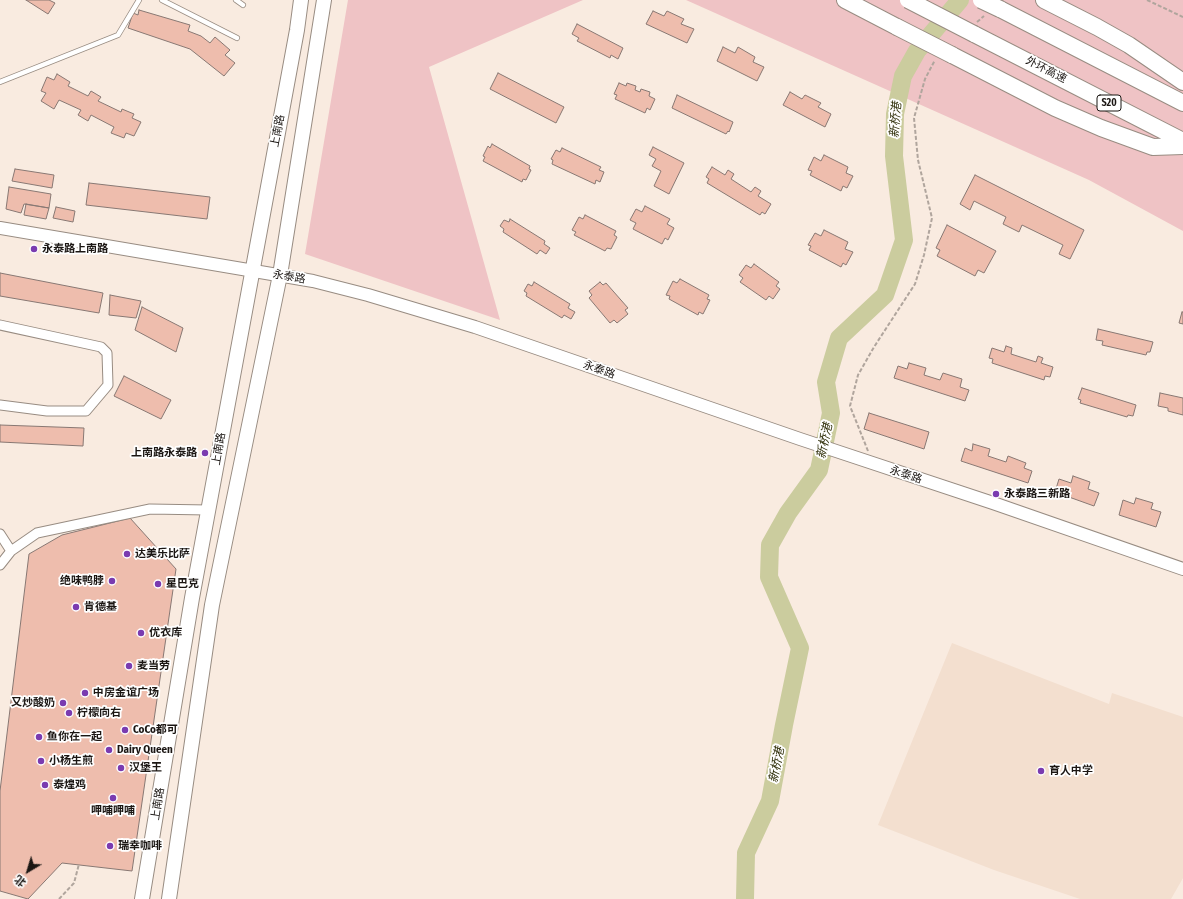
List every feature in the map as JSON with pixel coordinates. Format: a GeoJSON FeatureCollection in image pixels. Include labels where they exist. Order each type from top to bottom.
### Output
{"type":"FeatureCollection","features":[{"type":"Feature","properties":{"kind":"highway"},"geometry":{"type":"LineString","coordinates":[[845,0],[1056,108],[1101,128],[1153,147],[1183,146]]}},
{"type":"Feature","properties":{"kind":"highway","name":"外环高速"},"geometry":{"type":"LineString","coordinates":[[908,0],[974,29],[1183,141]]}},
{"type":"Feature","properties":{"kind":"highway"},"geometry":{"type":"LineString","coordinates":[[1044,0],[1097,27],[1128,45],[1183,82]]}},
{"type":"Feature","properties":{"kind":"highway"},"geometry":{"type":"LineString","coordinates":[[983,8],[1000,9],[1183,103]]}},
{"type":"Feature","properties":{"kind":"main road","name":"上南路"},"geometry":{"type":"LineString","coordinates":[[142,899],[192,598],[296,38],[301,0]]}},
{"type":"Feature","properties":{"kind":"main road"},"geometry":{"type":"LineString","coordinates":[[169,899],[212,604],[280,275],[324,0]]}},
{"type":"Feature","properties":{"kind":"street","name":"永泰路"},"geometry":{"type":"LineString","coordinates":[[0,228],[313,281],[368,295],[476,327],[1183,569]]}},
{"type":"Feature","properties":{"kind":"street"},"geometry":{"type":"LineString","coordinates":[[0,325],[101,347],[107,353],[108,385],[86,411],[47,411],[0,405]]}},
{"type":"Feature","properties":{"kind":"street"},"geometry":{"type":"LineString","coordinates":[[0,565],[11,551],[37,533],[150,509],[208,510]]}},
{"type":"Feature","properties":{"kind":"street"},"geometry":{"type":"LineString","coordinates":[[0,534],[11,551]]}},
{"type":"Feature","properties":{"kind":"lane"},"geometry":{"type":"LineString","coordinates":[[0,82],[118,35],[139,0]]}},
{"type":"Feature","properties":{"kind":"lane"},"geometry":{"type":"LineString","coordinates":[[162,0],[237,38]]}},
{"type":"Feature","properties":{"kind":"lane"},"geometry":{"type":"LineString","coordinates":[[236,0],[243,5]]}},
{"type":"Feature","properties":{"kind":"path"},"geometry":{"type":"LineString","coordinates":[[1147,0],[1183,17]]}},
{"type":"Feature","properties":{"kind":"path"},"geometry":{"type":"LineString","coordinates":[[974,29],[983,8]]}},
{"type":"Feature","properties":{"kind":"path"},"geometry":{"type":"LineString","coordinates":[[861,460],[869,455],[850,406],[858,375],[874,347],[915,284],[924,255],[932,218],[918,160],[914,118],[925,79],[936,59]]}},
{"type":"Feature","properties":{"kind":"path"},"geometry":{"type":"LineString","coordinates":[[59,899],[74,883],[79,864]]}},
{"type":"Feature","properties":{"kind":"shaded area"},"geometry":{"type":"Polygon","coordinates":[[[348,0],[583,0],[429,67],[500,320],[305,254],[348,0]]]}},
{"type":"Feature","properties":{"kind":"shaded area"},"geometry":{"type":"Polygon","coordinates":[[[686,0],[1183,0],[1183,231],[1089,180],[686,0]]]}},
{"type":"Feature","properties":{"kind":"shaded area","name":"育人中学"},"geometry":{"type":"Polygon","coordinates":[[[952,643],[1109,704],[1112,693],[1183,717],[1183,878],[1171,899],[1080,899],[994,870],[878,825],[952,643]]]}},
{"type":"Feature","properties":{"kind":"building"},"geometry":{"type":"Polygon","coordinates":[[[26,0],[49,0],[55,3],[48,14],[26,0]]]}},
{"type":"Feature","properties":{"kind":"building"},"geometry":{"type":"Polygon","coordinates":[[[139,10],[190,25],[188,31],[201,36],[210,43],[215,37],[230,50],[225,55],[235,63],[224,76],[190,49],[128,28],[133,13],[138,15],[139,10]]]}},
{"type":"Feature","properties":{"kind":"building"},"geometry":{"type":"Polygon","coordinates":[[[653,11],[664,16],[667,11],[684,19],[681,24],[694,29],[687,43],[646,24],[653,11]]]}},
{"type":"Feature","properties":{"kind":"building"},"geometry":{"type":"Polygon","coordinates":[[[577,24],[623,48],[618,59],[611,55],[610,58],[577,41],[579,38],[572,34],[577,24]]]}},
{"type":"Feature","properties":{"kind":"building"},"geometry":{"type":"Polygon","coordinates":[[[723,47],[735,53],[738,47],[755,57],[753,62],[764,67],[757,81],[717,61],[723,47]]]}},
{"type":"Feature","properties":{"kind":"building"},"geometry":{"type":"Polygon","coordinates":[[[498,73],[564,107],[556,123],[490,89],[498,73]]]}},
{"type":"Feature","properties":{"kind":"building"},"geometry":{"type":"Polygon","coordinates":[[[57,74],[70,82],[68,86],[88,96],[91,91],[101,97],[98,101],[121,112],[122,109],[134,114],[132,118],[141,122],[134,136],[126,133],[124,138],[111,133],[114,127],[91,115],[88,121],[78,115],[81,110],[59,100],[54,109],[41,101],[46,93],[41,91],[47,77],[54,80],[57,74]]]}},
{"type":"Feature","properties":{"kind":"building"},"geometry":{"type":"Polygon","coordinates":[[[619,83],[626,86],[627,83],[636,86],[635,90],[640,92],[641,89],[650,92],[649,96],[655,99],[650,110],[647,108],[645,113],[615,99],[617,95],[614,94],[619,83]]]}},
{"type":"Feature","properties":{"kind":"building"},"geometry":{"type":"Polygon","coordinates":[[[790,92],[802,99],[805,95],[821,103],[818,107],[831,114],[825,127],[783,105],[790,92]]]}},
{"type":"Feature","properties":{"kind":"building"},"geometry":{"type":"Polygon","coordinates":[[[677,95],[733,122],[729,132],[728,131],[726,134],[672,108],[677,95]]]}},
{"type":"Feature","properties":{"kind":"building"},"geometry":{"type":"Polygon","coordinates":[[[492,144],[530,166],[529,169],[531,170],[526,180],[523,179],[522,182],[483,161],[485,157],[483,156],[488,146],[490,148],[492,144]]]}},
{"type":"Feature","properties":{"kind":"building"},"geometry":{"type":"Polygon","coordinates":[[[653,147],[684,163],[669,194],[654,186],[661,171],[652,166],[656,159],[649,155],[653,147]]]}},
{"type":"Feature","properties":{"kind":"building"},"geometry":{"type":"Polygon","coordinates":[[[562,148],[601,167],[599,170],[604,172],[600,182],[596,180],[595,184],[552,164],[553,160],[551,159],[556,150],[560,152],[562,148]]]}},
{"type":"Feature","properties":{"kind":"building"},"geometry":{"type":"Polygon","coordinates":[[[824,155],[848,167],[846,173],[853,176],[847,188],[843,186],[841,191],[810,175],[812,171],[808,170],[814,157],[821,161],[824,155]]]}},
{"type":"Feature","properties":{"kind":"building"},"geometry":{"type":"Polygon","coordinates":[[[712,167],[725,175],[728,170],[734,174],[731,179],[751,192],[755,187],[761,191],[758,196],[771,204],[765,214],[762,212],[760,215],[707,183],[709,179],[706,177],[712,167]]]}},
{"type":"Feature","properties":{"kind":"building"},"geometry":{"type":"Polygon","coordinates":[[[15,169],[54,175],[52,188],[12,181],[15,169]]]}},
{"type":"Feature","properties":{"kind":"building"},"geometry":{"type":"Polygon","coordinates":[[[975,175],[1084,230],[1070,259],[1059,254],[1063,245],[1022,225],[1019,232],[1003,224],[1006,217],[974,201],[970,210],[960,204],[975,175]]]}},
{"type":"Feature","properties":{"kind":"building"},"geometry":{"type":"Polygon","coordinates":[[[89,183],[210,197],[207,219],[86,205],[89,183]]]}},
{"type":"Feature","properties":{"kind":"building"},"geometry":{"type":"Polygon","coordinates":[[[9,187],[51,194],[49,208],[24,204],[21,213],[6,209],[9,187]]]}},
{"type":"Feature","properties":{"kind":"building"},"geometry":{"type":"Polygon","coordinates":[[[26,204],[49,208],[46,219],[24,215],[26,204]]]}},
{"type":"Feature","properties":{"kind":"building"},"geometry":{"type":"Polygon","coordinates":[[[645,206],[670,219],[667,224],[674,228],[668,240],[665,238],[662,244],[633,229],[636,223],[630,220],[636,209],[642,212],[645,206]]]}},
{"type":"Feature","properties":{"kind":"building"},"geometry":{"type":"Polygon","coordinates":[[[56,207],[75,211],[73,222],[53,218],[56,207]]]}},
{"type":"Feature","properties":{"kind":"building"},"geometry":{"type":"Polygon","coordinates":[[[585,215],[616,231],[614,235],[617,237],[611,249],[607,248],[605,251],[574,235],[576,232],[572,230],[579,217],[583,219],[585,215]]]}},
{"type":"Feature","properties":{"kind":"building"},"geometry":{"type":"Polygon","coordinates":[[[510,219],[545,241],[544,244],[550,248],[546,254],[540,250],[537,254],[503,232],[504,229],[500,226],[504,220],[509,222],[510,219]]]}},
{"type":"Feature","properties":{"kind":"building"},"geometry":{"type":"Polygon","coordinates":[[[947,225],[996,251],[984,273],[978,270],[975,276],[937,256],[940,250],[936,248],[947,225]]]}},
{"type":"Feature","properties":{"kind":"building"},"geometry":{"type":"Polygon","coordinates":[[[824,230],[848,242],[845,249],[853,252],[846,265],[843,263],[841,267],[809,250],[811,246],[808,245],[815,233],[821,236],[824,230]]]}},
{"type":"Feature","properties":{"kind":"building"},"geometry":{"type":"Polygon","coordinates":[[[754,264],[779,282],[776,286],[780,289],[773,299],[769,296],[766,300],[740,282],[743,278],[739,275],[746,265],[751,268],[754,264]]]}},
{"type":"Feature","properties":{"kind":"building"},"geometry":{"type":"Polygon","coordinates":[[[0,273],[103,293],[99,313],[0,296],[0,273]]]}},
{"type":"Feature","properties":{"kind":"building"},"geometry":{"type":"Polygon","coordinates":[[[680,279],[709,295],[707,299],[710,300],[703,314],[699,312],[698,315],[669,299],[670,296],[666,295],[673,281],[677,283],[680,279]]]}},
{"type":"Feature","properties":{"kind":"building"},"geometry":{"type":"Polygon","coordinates":[[[534,282],[570,304],[568,308],[575,312],[571,319],[564,315],[562,318],[526,296],[527,293],[524,291],[528,284],[532,286],[534,282]]]}},
{"type":"Feature","properties":{"kind":"building"},"geometry":{"type":"Polygon","coordinates":[[[600,282],[603,285],[606,283],[628,308],[625,310],[628,314],[617,323],[614,320],[610,323],[589,298],[592,295],[589,291],[600,282]]]}},
{"type":"Feature","properties":{"kind":"building"},"geometry":{"type":"Polygon","coordinates":[[[110,295],[141,301],[136,318],[109,315],[110,295]]]}},
{"type":"Feature","properties":{"kind":"building"},"geometry":{"type":"Polygon","coordinates":[[[142,307],[183,328],[176,352],[135,330],[142,307]]]}},
{"type":"Feature","properties":{"kind":"building"},"geometry":{"type":"Polygon","coordinates":[[[1183,312],[1183,324],[1179,323],[1183,312]]]}},
{"type":"Feature","properties":{"kind":"building"},"geometry":{"type":"Polygon","coordinates":[[[1098,329],[1153,342],[1150,352],[1147,352],[1146,355],[1102,345],[1103,341],[1096,340],[1098,329]]]}},
{"type":"Feature","properties":{"kind":"building"},"geometry":{"type":"Polygon","coordinates":[[[1006,346],[1012,348],[1011,354],[1036,362],[1038,356],[1043,358],[1041,363],[1053,367],[1050,377],[1045,376],[1044,380],[992,363],[993,359],[989,358],[992,348],[1004,352],[1006,346]]]}},
{"type":"Feature","properties":{"kind":"building"},"geometry":{"type":"Polygon","coordinates":[[[909,363],[926,368],[924,375],[940,380],[943,373],[962,379],[960,387],[969,390],[965,401],[894,378],[898,366],[907,369],[909,363]]]}},
{"type":"Feature","properties":{"kind":"building"},"geometry":{"type":"Polygon","coordinates":[[[124,376],[171,400],[161,419],[114,396],[124,376]]]}},
{"type":"Feature","properties":{"kind":"building"},"geometry":{"type":"Polygon","coordinates":[[[1082,388],[1136,405],[1133,416],[1128,415],[1127,417],[1080,403],[1081,400],[1078,399],[1082,388]]]}},
{"type":"Feature","properties":{"kind":"building"},"geometry":{"type":"Polygon","coordinates":[[[1160,393],[1183,398],[1183,415],[1168,411],[1168,408],[1158,406],[1160,393]]]}},
{"type":"Feature","properties":{"kind":"building"},"geometry":{"type":"Polygon","coordinates":[[[869,413],[929,432],[924,449],[864,429],[869,413]]]}},
{"type":"Feature","properties":{"kind":"building"},"geometry":{"type":"Polygon","coordinates":[[[0,425],[84,428],[83,446],[0,442],[0,425]]]}},
{"type":"Feature","properties":{"kind":"building"},"geometry":{"type":"Polygon","coordinates":[[[973,444],[990,449],[988,456],[1006,462],[1008,456],[1026,463],[1024,468],[1032,471],[1028,483],[961,461],[965,448],[972,451],[973,444]]]}},
{"type":"Feature","properties":{"kind":"building"},"geometry":{"type":"Polygon","coordinates":[[[1073,476],[1090,482],[1088,489],[1099,493],[1094,506],[1055,492],[1059,479],[1071,483],[1073,476]]]}},
{"type":"Feature","properties":{"kind":"building"},"geometry":{"type":"Polygon","coordinates":[[[1136,498],[1153,503],[1151,509],[1161,512],[1156,527],[1119,515],[1123,500],[1134,504],[1136,498]]]}},
{"type":"Feature","properties":{"kind":"building","name":"中房金谊广场"},"geometry":{"type":"Polygon","coordinates":[[[130,518],[176,569],[132,871],[62,863],[28,899],[0,891],[0,791],[29,554],[62,535],[130,518]]]}},
{"type":"Feature","properties":{"kind":"waterway","name":"新桥港"},"geometry":{"type":"LineString","coordinates":[[745,899],[746,853],[770,801],[800,648],[769,577],[770,545],[788,513],[819,470],[831,413],[826,382],[839,338],[885,295],[904,240],[894,156],[895,114],[903,76],[917,51],[960,0]]}},
{"type":"Feature","properties":{"kind":"place","name":"永泰路上南路"},"geometry":{"type":"Point","coordinates":[34,249]}},
{"type":"Feature","properties":{"kind":"place","name":"上南路永泰路"},"geometry":{"type":"Point","coordinates":[205,453]}},
{"type":"Feature","properties":{"kind":"place","name":"永泰路三新路"},"geometry":{"type":"Point","coordinates":[996,494]}},
{"type":"Feature","properties":{"kind":"place","name":"达美乐比萨"},"geometry":{"type":"Point","coordinates":[127,554]}},
{"type":"Feature","properties":{"kind":"place","name":"绝味鸭脖"},"geometry":{"type":"Point","coordinates":[112,581]}},
{"type":"Feature","properties":{"kind":"place","name":"星巴克"},"geometry":{"type":"Point","coordinates":[158,584]}},
{"type":"Feature","properties":{"kind":"place","name":"肯德基"},"geometry":{"type":"Point","coordinates":[76,607]}},
{"type":"Feature","properties":{"kind":"place","name":"优衣库"},"geometry":{"type":"Point","coordinates":[141,633]}},
{"type":"Feature","properties":{"kind":"place","name":"麦当劳"},"geometry":{"type":"Point","coordinates":[129,666]}},
{"type":"Feature","properties":{"kind":"place","name":"中房金谊广场"},"geometry":{"type":"Point","coordinates":[85,693]}},
{"type":"Feature","properties":{"kind":"place","name":"又炒酸奶"},"geometry":{"type":"Point","coordinates":[63,703]}},
{"type":"Feature","properties":{"kind":"place","name":"柠檬向右"},"geometry":{"type":"Point","coordinates":[69,713]}},
{"type":"Feature","properties":{"kind":"place","name":"CoCo都可"},"geometry":{"type":"Point","coordinates":[125,730]}},
{"type":"Feature","properties":{"kind":"place","name":"鱼你在一起"},"geometry":{"type":"Point","coordinates":[39,737]}},
{"type":"Feature","properties":{"kind":"place","name":"Dairy Queen"},"geometry":{"type":"Point","coordinates":[109,750]}},
{"type":"Feature","properties":{"kind":"place","name":"小杨生煎"},"geometry":{"type":"Point","coordinates":[41,761]}},
{"type":"Feature","properties":{"kind":"place","name":"汉堡王"},"geometry":{"type":"Point","coordinates":[121,768]}},
{"type":"Feature","properties":{"kind":"place","name":"育人中学"},"geometry":{"type":"Point","coordinates":[1041,771]}},
{"type":"Feature","properties":{"kind":"place","name":"泰煌鸡"},"geometry":{"type":"Point","coordinates":[45,785]}},
{"type":"Feature","properties":{"kind":"place","name":"呷哺呷哺"},"geometry":{"type":"Point","coordinates":[113,798]}},
{"type":"Feature","properties":{"kind":"place","name":"瑞幸咖啡"},"geometry":{"type":"Point","coordinates":[110,846]}}]}
